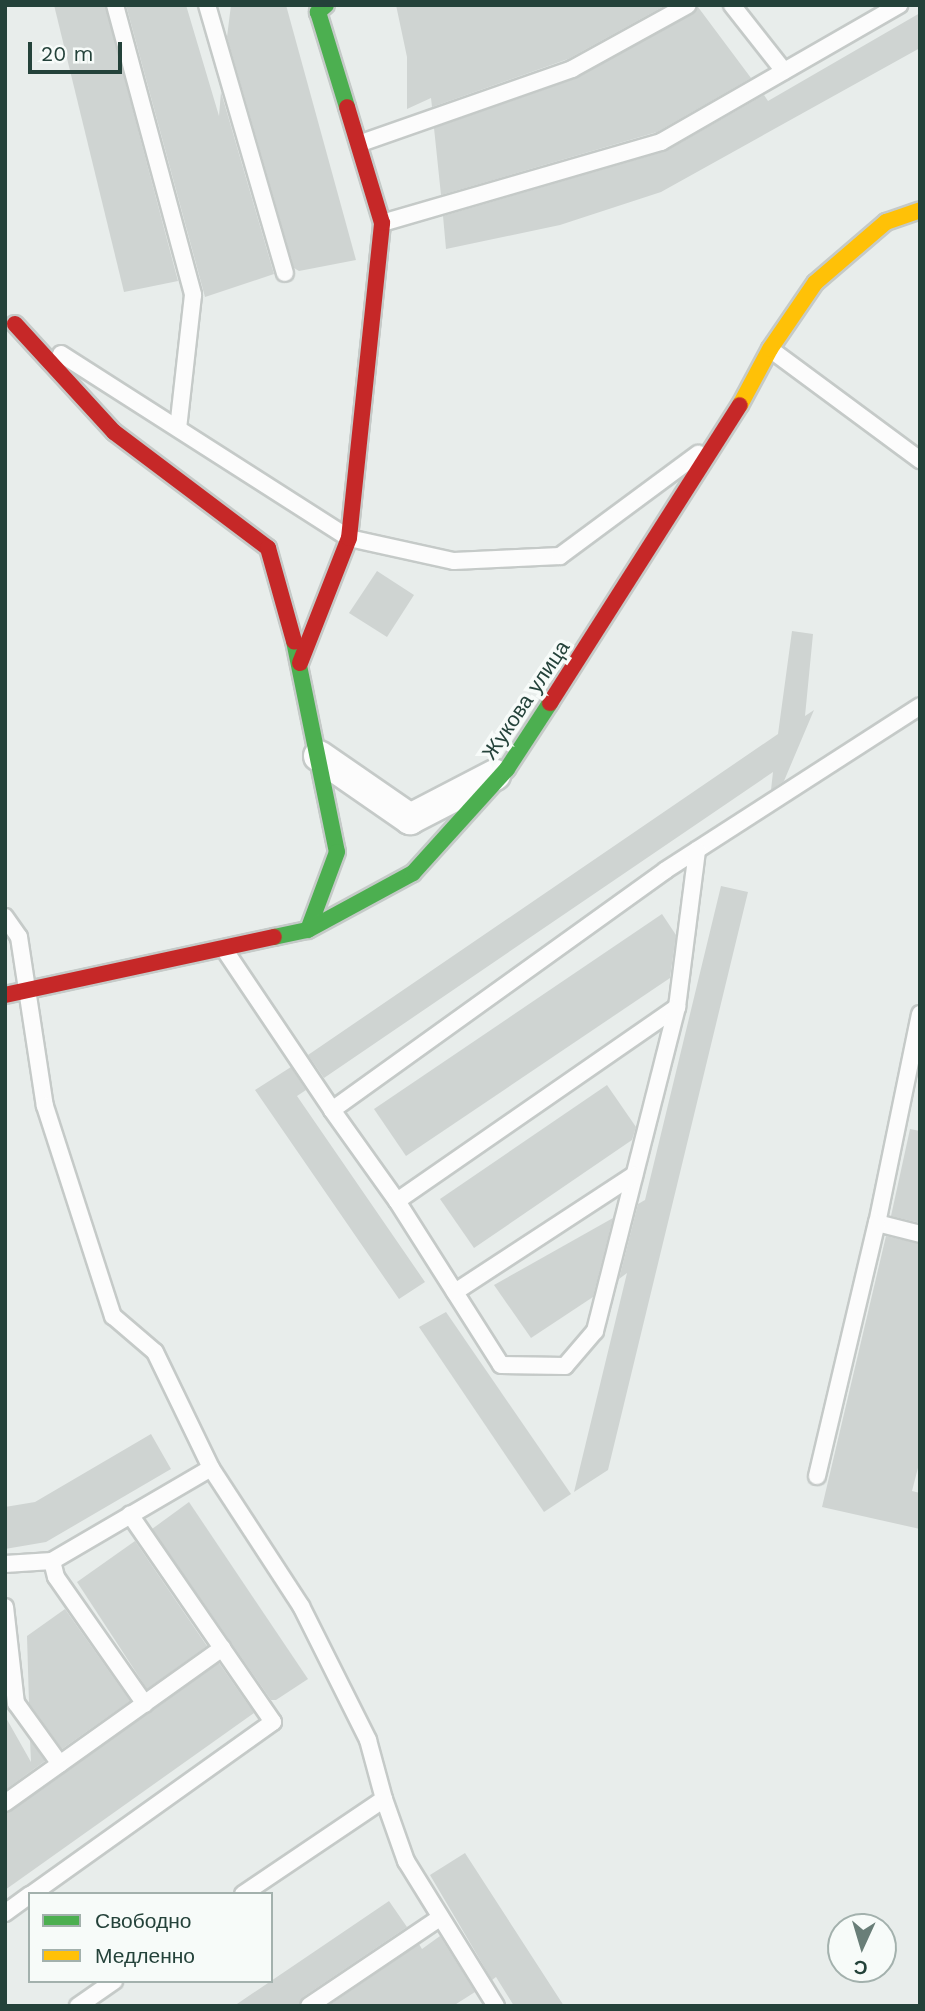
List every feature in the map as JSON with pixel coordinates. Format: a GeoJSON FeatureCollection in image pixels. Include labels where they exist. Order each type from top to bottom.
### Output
{"type":"FeatureCollection","features":[{"type":"Feature","properties":{"kind":"street"},"geometry":{"type":"LineString","coordinates":[[300,663],[349,538],[382,223],[361,143],[318,12],[326,5]]}},
{"type":"Feature","properties":{"kind":"street","name":"Жукова улица"},"geometry":{"type":"LineString","coordinates":[[5,995],[308,930],[413,873],[507,769],[725,434],[770,349],[815,283],[886,222],[920,210]]}},
{"type":"Feature","properties":{"kind":"street"},"geometry":{"type":"LineString","coordinates":[[10,320],[114,432],[268,548],[300,663],[337,852],[308,930]]}},
{"type":"Feature","properties":{"kind":"street"},"geometry":{"type":"LineString","coordinates":[[318,756],[410,819],[507,769]]}},
{"type":"Feature","properties":{"kind":"lane"},"geometry":{"type":"LineString","coordinates":[[115,5],[192,295],[178,428]]}},
{"type":"Feature","properties":{"kind":"lane"},"geometry":{"type":"LineString","coordinates":[[207,5],[285,273]]}},
{"type":"Feature","properties":{"kind":"lane"},"geometry":{"type":"LineString","coordinates":[[361,143],[572,69],[688,5]]}},
{"type":"Feature","properties":{"kind":"lane"},"geometry":{"type":"LineString","coordinates":[[732,5],[784,71]]}},
{"type":"Feature","properties":{"kind":"lane"},"geometry":{"type":"LineString","coordinates":[[382,223],[661,142],[899,5]]}},
{"type":"Feature","properties":{"kind":"lane"},"geometry":{"type":"LineString","coordinates":[[10,320],[349,538],[454,561],[560,556],[725,434]]}},
{"type":"Feature","properties":{"kind":"lane"},"geometry":{"type":"LineString","coordinates":[[770,349],[920,460]]}},
{"type":"Feature","properties":{"kind":"lane"},"geometry":{"type":"LineString","coordinates":[[332,1110],[697,850],[920,706]]}},
{"type":"Feature","properties":{"kind":"lane"},"geometry":{"type":"LineString","coordinates":[[224,948],[332,1110],[397,1201],[501,1364],[565,1366],[595,1331],[677,1007],[697,850]]}},
{"type":"Feature","properties":{"kind":"lane"},"geometry":{"type":"LineString","coordinates":[[5,918],[19,937],[30,991],[45,1106],[113,1315],[155,1352],[211,1468],[301,1606],[368,1740],[384,1799],[406,1861],[490,2004]]}},
{"type":"Feature","properties":{"kind":"lane"},"geometry":{"type":"LineString","coordinates":[[397,1201],[677,1007]]}},
{"type":"Feature","properties":{"kind":"lane"},"geometry":{"type":"LineString","coordinates":[[817,1476],[877,1223],[920,1014]]}},
{"type":"Feature","properties":{"kind":"lane"},"geometry":{"type":"LineString","coordinates":[[456,1292],[634,1175]]}},
{"type":"Feature","properties":{"kind":"lane"},"geometry":{"type":"LineString","coordinates":[[877,1223],[920,1234]]}},
{"type":"Feature","properties":{"kind":"lane"},"geometry":{"type":"LineString","coordinates":[[5,1564],[52,1561],[211,1468]]}},
{"type":"Feature","properties":{"kind":"lane"},"geometry":{"type":"LineString","coordinates":[[35,1892],[273,1722],[130,1515]]}},
{"type":"Feature","properties":{"kind":"lane"},"geometry":{"type":"LineString","coordinates":[[52,1561],[56,1577],[145,1703]]}},
{"type":"Feature","properties":{"kind":"lane"},"geometry":{"type":"LineString","coordinates":[[5,1607],[16,1703],[60,1764]]}},
{"type":"Feature","properties":{"kind":"lane"},"geometry":{"type":"LineString","coordinates":[[5,1803],[222,1648]]}},
{"type":"Feature","properties":{"kind":"lane"},"geometry":{"type":"LineString","coordinates":[[246,1892],[384,1799]]}},
{"type":"Feature","properties":{"kind":"lane"},"geometry":{"type":"LineString","coordinates":[[5,1913],[28,1897]]}},
{"type":"Feature","properties":{"kind":"lane"},"geometry":{"type":"LineString","coordinates":[[309,2006],[438,1919]]}},
{"type":"Feature","properties":{"kind":"lane"},"geometry":{"type":"LineString","coordinates":[[78,2006],[111,1983]]}},
{"type":"Feature","properties":{"kind":"building"},"geometry":{"type":"Polygon","coordinates":[[[54,5],[105,5],[178,281],[124,292],[54,5]]]}},
{"type":"Feature","properties":{"kind":"building"},"geometry":{"type":"Polygon","coordinates":[[[126,5],[186,5],[219,116],[221,92],[274,274],[205,297],[126,5]]]}},
{"type":"Feature","properties":{"kind":"building"},"geometry":{"type":"Polygon","coordinates":[[[231,5],[286,5],[356,260],[299,271],[294,268],[227,37],[231,5]]]}},
{"type":"Feature","properties":{"kind":"building"},"geometry":{"type":"Polygon","coordinates":[[[396,5],[666,5],[568,59],[432,107],[431,98],[407,109],[407,57],[396,5]]]}},
{"type":"Feature","properties":{"kind":"building"},"geometry":{"type":"Polygon","coordinates":[[[698,7],[751,78],[657,132],[441,195],[434,128],[577,78],[698,7]]]}},
{"type":"Feature","properties":{"kind":"building"},"geometry":{"type":"Polygon","coordinates":[[[920,13],[920,48],[661,192],[560,225],[446,249],[443,216],[666,151],[764,95],[768,101],[920,13]]]}},
{"type":"Feature","properties":{"kind":"building"},"geometry":{"type":"Polygon","coordinates":[[[377,571],[414,595],[387,637],[349,613],[377,571]]]}},
{"type":"Feature","properties":{"kind":"building"},"geometry":{"type":"Polygon","coordinates":[[[792,631],[813,634],[805,716],[814,710],[784,781],[771,790],[773,772],[324,1078],[308,1055],[778,734],[792,631]]]}},
{"type":"Feature","properties":{"kind":"building"},"geometry":{"type":"Polygon","coordinates":[[[721,886],[748,892],[608,1470],[574,1492],[627,1273],[619,1279],[638,1204],[645,1200],[721,886]]]}},
{"type":"Feature","properties":{"kind":"building"},"geometry":{"type":"Polygon","coordinates":[[[662,914],[676,935],[670,978],[406,1156],[374,1109],[662,914]]]}},
{"type":"Feature","properties":{"kind":"building"},"geometry":{"type":"Polygon","coordinates":[[[291,1067],[306,1090],[297,1096],[425,1282],[399,1299],[255,1090],[291,1067]]]}},
{"type":"Feature","properties":{"kind":"building"},"geometry":{"type":"Polygon","coordinates":[[[607,1085],[636,1127],[632,1140],[474,1248],[440,1199],[607,1085]]]}},
{"type":"Feature","properties":{"kind":"building"},"geometry":{"type":"Polygon","coordinates":[[[910,1129],[920,1131],[920,1223],[891,1216],[910,1129]]]}},
{"type":"Feature","properties":{"kind":"building"},"geometry":{"type":"Polygon","coordinates":[[[613,1218],[593,1297],[531,1338],[494,1285],[613,1218]]]}},
{"type":"Feature","properties":{"kind":"building"},"geometry":{"type":"Polygon","coordinates":[[[886,1236],[920,1244],[920,1460],[912,1491],[920,1493],[920,1529],[822,1507],[886,1236]]]}},
{"type":"Feature","properties":{"kind":"building"},"geometry":{"type":"Polygon","coordinates":[[[446,1312],[571,1494],[544,1512],[419,1327],[446,1312]]]}},
{"type":"Feature","properties":{"kind":"building"},"geometry":{"type":"Polygon","coordinates":[[[151,1434],[171,1469],[46,1542],[5,1549],[5,1507],[35,1502],[151,1434]]]}},
{"type":"Feature","properties":{"kind":"building"},"geometry":{"type":"Polygon","coordinates":[[[189,1502],[308,1679],[276,1700],[271,1700],[152,1529],[189,1502]]]}},
{"type":"Feature","properties":{"kind":"building"},"geometry":{"type":"Polygon","coordinates":[[[135,1541],[207,1646],[147,1689],[77,1582],[135,1541]]]}},
{"type":"Feature","properties":{"kind":"building"},"geometry":{"type":"Polygon","coordinates":[[[65,1609],[130,1701],[62,1749],[29,1703],[27,1636],[65,1609]]]}},
{"type":"Feature","properties":{"kind":"building"},"geometry":{"type":"Polygon","coordinates":[[[219,1663],[254,1713],[5,1890],[5,1813],[219,1663]]]}},
{"type":"Feature","properties":{"kind":"building"},"geometry":{"type":"Polygon","coordinates":[[[5,1716],[31,1762],[30,1740],[45,1761],[5,1790],[5,1716]]]}},
{"type":"Feature","properties":{"kind":"building"},"geometry":{"type":"Polygon","coordinates":[[[465,1853],[564,2006],[514,2006],[496,1977],[492,1980],[430,1875],[465,1853]]]}},
{"type":"Feature","properties":{"kind":"building"},"geometry":{"type":"Polygon","coordinates":[[[389,1901],[407,1927],[303,1997],[299,2006],[234,2006],[268,1983],[273,1983],[273,1980],[389,1901]]]}},
{"type":"Feature","properties":{"kind":"building"},"geometry":{"type":"Polygon","coordinates":[[[440,1936],[475,1992],[453,2006],[328,2006],[419,1944],[422,1949],[440,1936]]]}},
{"type":"Feature","properties":{"kind":"traffic: fast"},"geometry":{"type":"LineString","coordinates":[[326,5],[318,12],[347,107]]}},
{"type":"Feature","properties":{"kind":"traffic: fast"},"geometry":{"type":"LineString","coordinates":[[294,641],[337,852],[308,930]]}},
{"type":"Feature","properties":{"kind":"traffic: fast"},"geometry":{"type":"LineString","coordinates":[[274,937],[308,930],[413,873],[507,769],[550,703]]}},
{"type":"Feature","properties":{"kind":"traffic: slow"},"geometry":{"type":"LineString","coordinates":[[740,405],[770,349],[815,283],[886,222],[920,210]]}},
{"type":"Feature","properties":{"kind":"traffic: jam"},"geometry":{"type":"LineString","coordinates":[[300,663],[349,538],[382,223],[347,107]]}},
{"type":"Feature","properties":{"kind":"traffic: jam"},"geometry":{"type":"LineString","coordinates":[[15,324],[114,432],[268,548],[294,641]]}},
{"type":"Feature","properties":{"kind":"traffic: jam"},"geometry":{"type":"LineString","coordinates":[[550,703],[740,405]]}},
{"type":"Feature","properties":{"kind":"traffic: jam"},"geometry":{"type":"LineString","coordinates":[[5,995],[274,937]]}}]}
